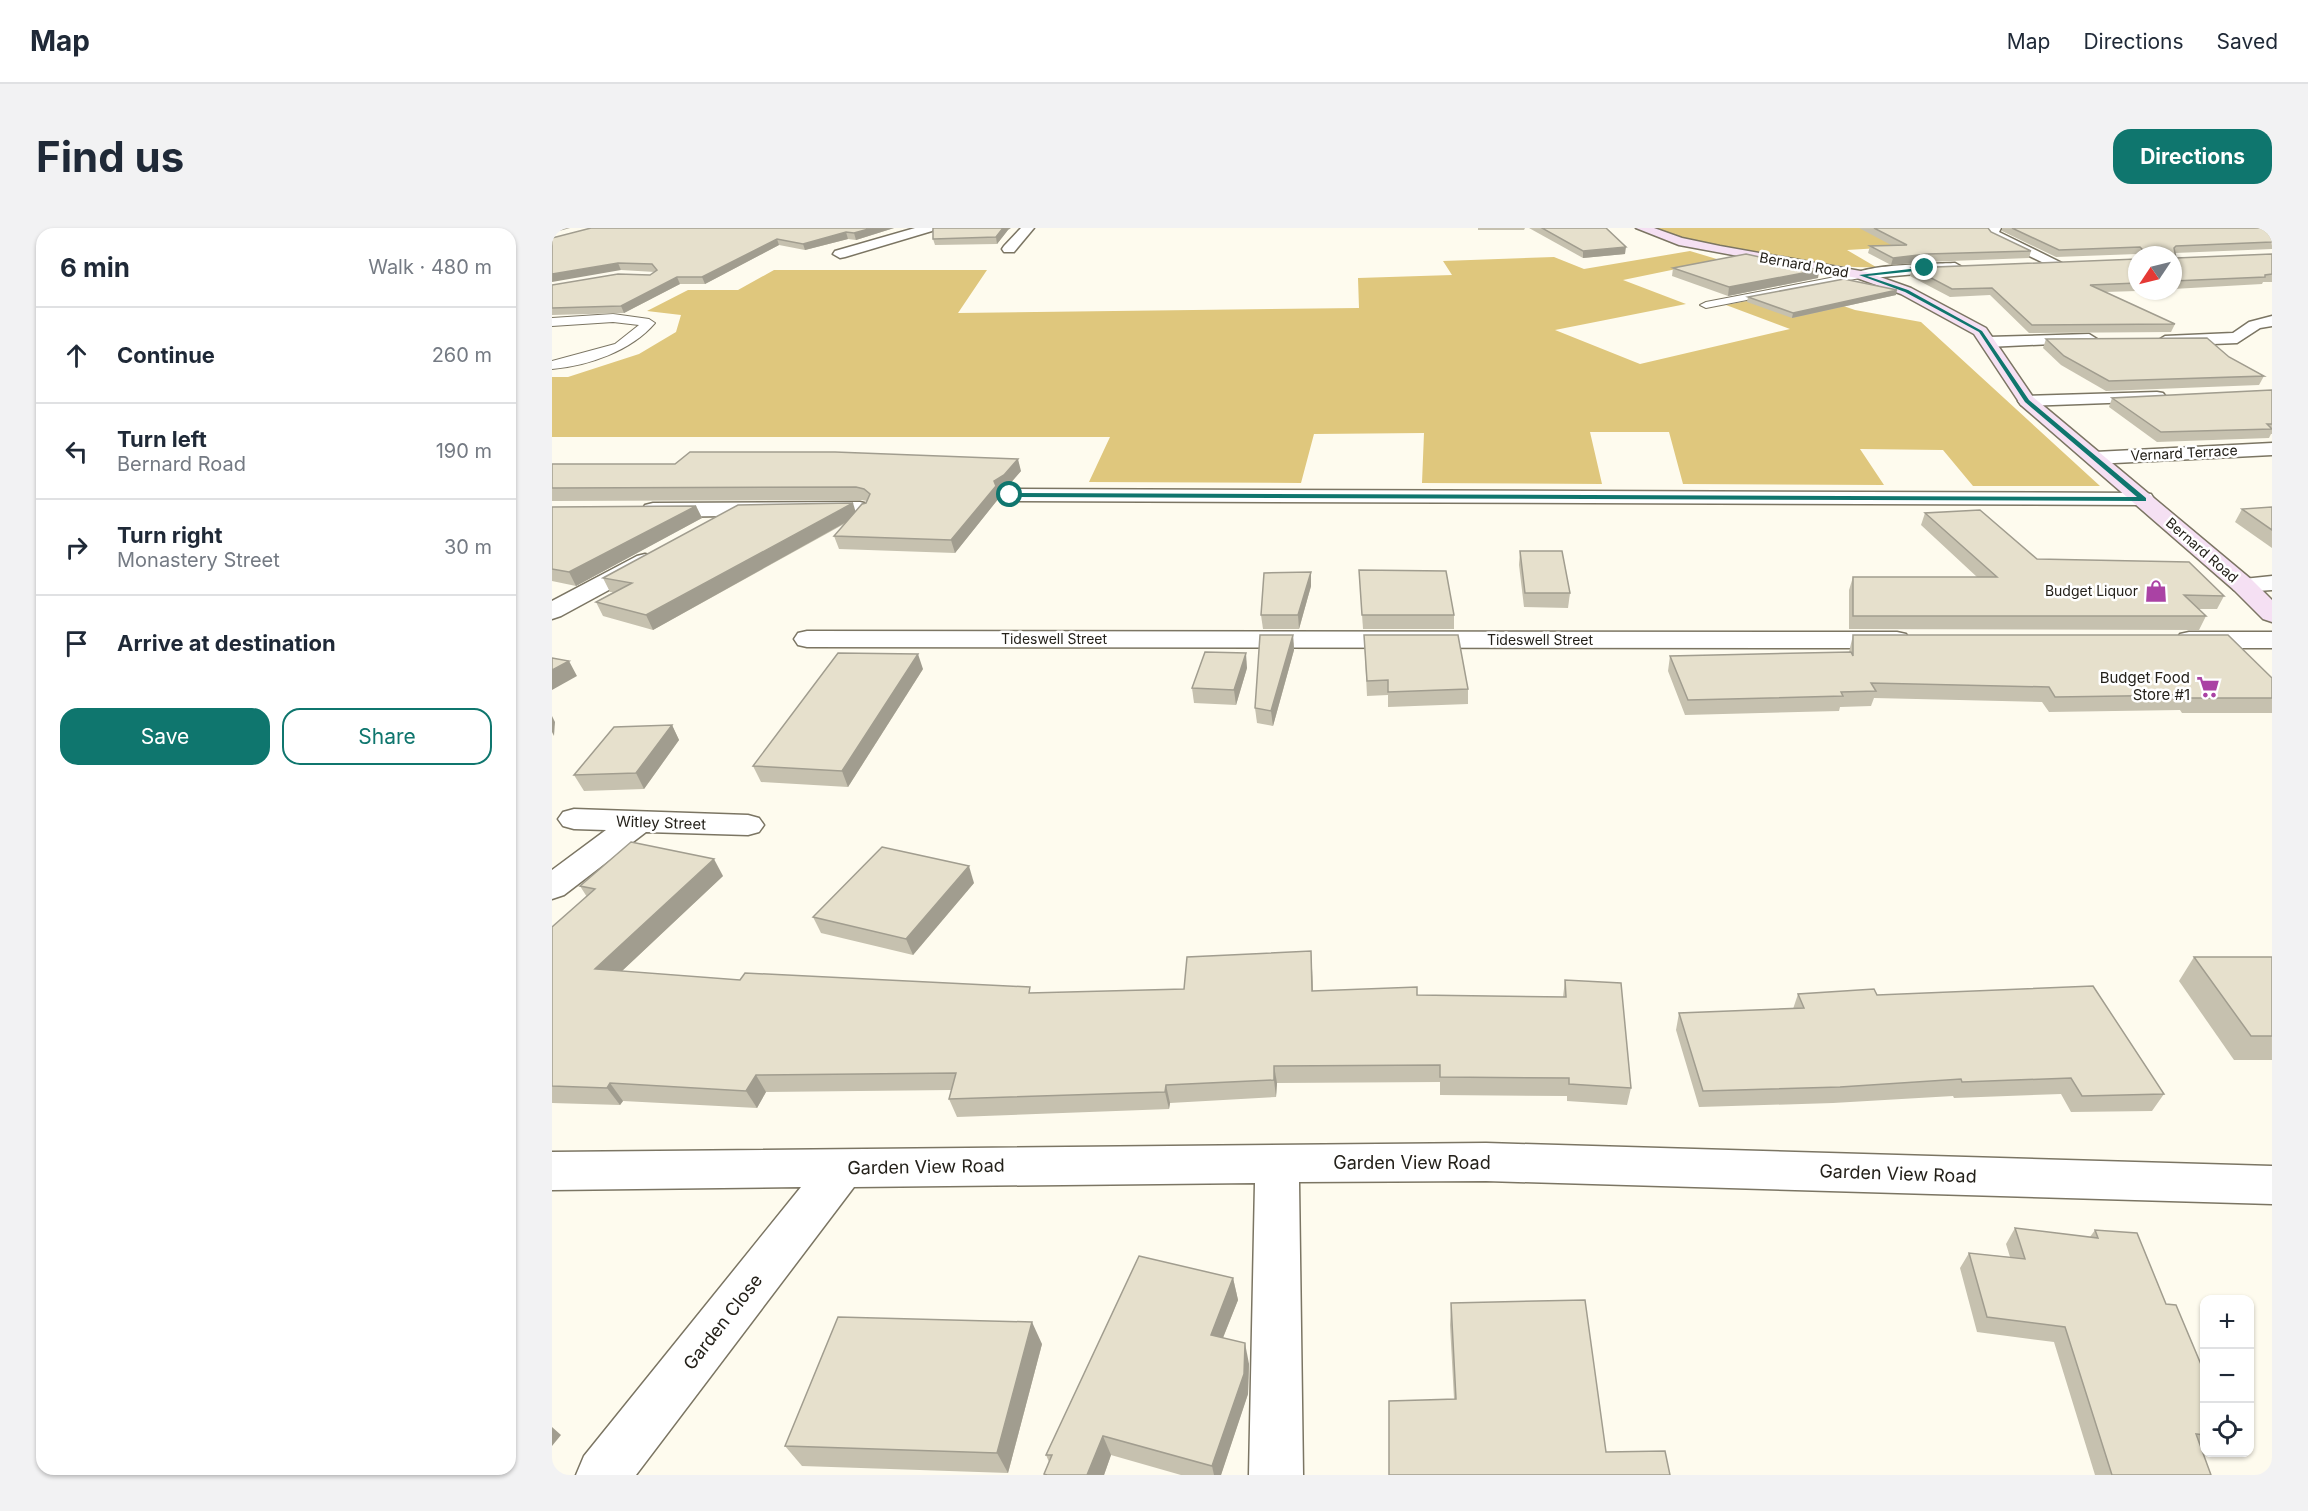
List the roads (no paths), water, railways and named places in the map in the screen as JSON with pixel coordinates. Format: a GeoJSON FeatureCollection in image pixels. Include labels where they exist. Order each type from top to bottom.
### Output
{"type":"FeatureCollection","features":[{"type":"Feature","properties":{"kind":"main road","name":"Bernard Road"},"geometry":{"type":"LineString","coordinates":[[1642,228],[1679,241],[1720,250],[1861,275],[1906,291],[1980,332],[2027,401],[2243,585],[2272,614]]}},
{"type":"Feature","properties":{"kind":"street"},"geometry":{"type":"LineString","coordinates":[[840,254],[928,228]]}},
{"type":"Feature","properties":{"kind":"street"},"geometry":{"type":"LineString","coordinates":[[1008,249],[1028,228]]}},
{"type":"Feature","properties":{"kind":"street"},"geometry":{"type":"LineString","coordinates":[[1995,228],[1992,230],[1994,234],[2061,263],[2020,264]]}},
{"type":"Feature","properties":{"kind":"street"},"geometry":{"type":"LineString","coordinates":[[1861,275],[1972,266]]}},
{"type":"Feature","properties":{"kind":"street"},"geometry":{"type":"LineString","coordinates":[[2149,340],[2225,340],[2237,338],[2255,325],[2272,321]]}},
{"type":"Feature","properties":{"kind":"street"},"geometry":{"type":"LineString","coordinates":[[1988,342],[2105,340]]}},
{"type":"Feature","properties":{"kind":"street"},"geometry":{"type":"LineString","coordinates":[[2027,401],[2176,396]]}},
{"type":"Feature","properties":{"kind":"street","name":"Vernard Terrace"},"geometry":{"type":"LineString","coordinates":[[2096,458],[2272,449]]}},
{"type":"Feature","properties":{"kind":"street"},"geometry":{"type":"LineString","coordinates":[[1010,495],[2143,499]]}},
{"type":"Feature","properties":{"kind":"street"},"geometry":{"type":"LineString","coordinates":[[634,510],[860,509]]}},
{"type":"Feature","properties":{"kind":"street"},"geometry":{"type":"LineString","coordinates":[[697,533],[739,510]]}},
{"type":"Feature","properties":{"kind":"street"},"geometry":{"type":"LineString","coordinates":[[552,611],[666,549]]}},
{"type":"Feature","properties":{"kind":"street"},"geometry":{"type":"LineString","coordinates":[[2243,585],[2272,584]]}},
{"type":"Feature","properties":{"kind":"street","name":"Tideswell Street"},"geometry":{"type":"LineString","coordinates":[[807,639],[1927,640]]}},
{"type":"Feature","properties":{"kind":"street"},"geometry":{"type":"LineString","coordinates":[[2165,640],[2272,640]]}},
{"type":"Feature","properties":{"kind":"street","name":"Witley Street"},"geometry":{"type":"LineString","coordinates":[[574,819],[748,825]]}},
{"type":"Feature","properties":{"kind":"street"},"geometry":{"type":"LineString","coordinates":[[552,887],[638,823]]}},
{"type":"Feature","properties":{"kind":"street","name":"Garden View Road"},"geometry":{"type":"LineString","coordinates":[[552,1171],[1486,1162],[2272,1185]]}},
{"type":"Feature","properties":{"kind":"street"},"geometry":{"type":"LineString","coordinates":[[1276,1164],[1276,1475]]}},
{"type":"Feature","properties":{"kind":"street","name":"Garden Close"},"geometry":{"type":"LineString","coordinates":[[603,1475],[843,1168]]}},
{"type":"Feature","properties":{"kind":"lane"},"geometry":{"type":"LineString","coordinates":[[1706,304],[1861,275]]}},
{"type":"Feature","properties":{"kind":"lane"},"geometry":{"type":"LineString","coordinates":[[552,322],[614,318],[649,323],[619,347],[563,364],[552,365]]}},
{"type":"Feature","properties":{"kind":"place","name":"Budget Liquor"},"geometry":{"type":"Point","coordinates":[2156,591]}},
{"type":"Feature","properties":{"kind":"place","name":"Budget Food Store #1"},"geometry":{"type":"Point","coordinates":[2208,687]}}]}
